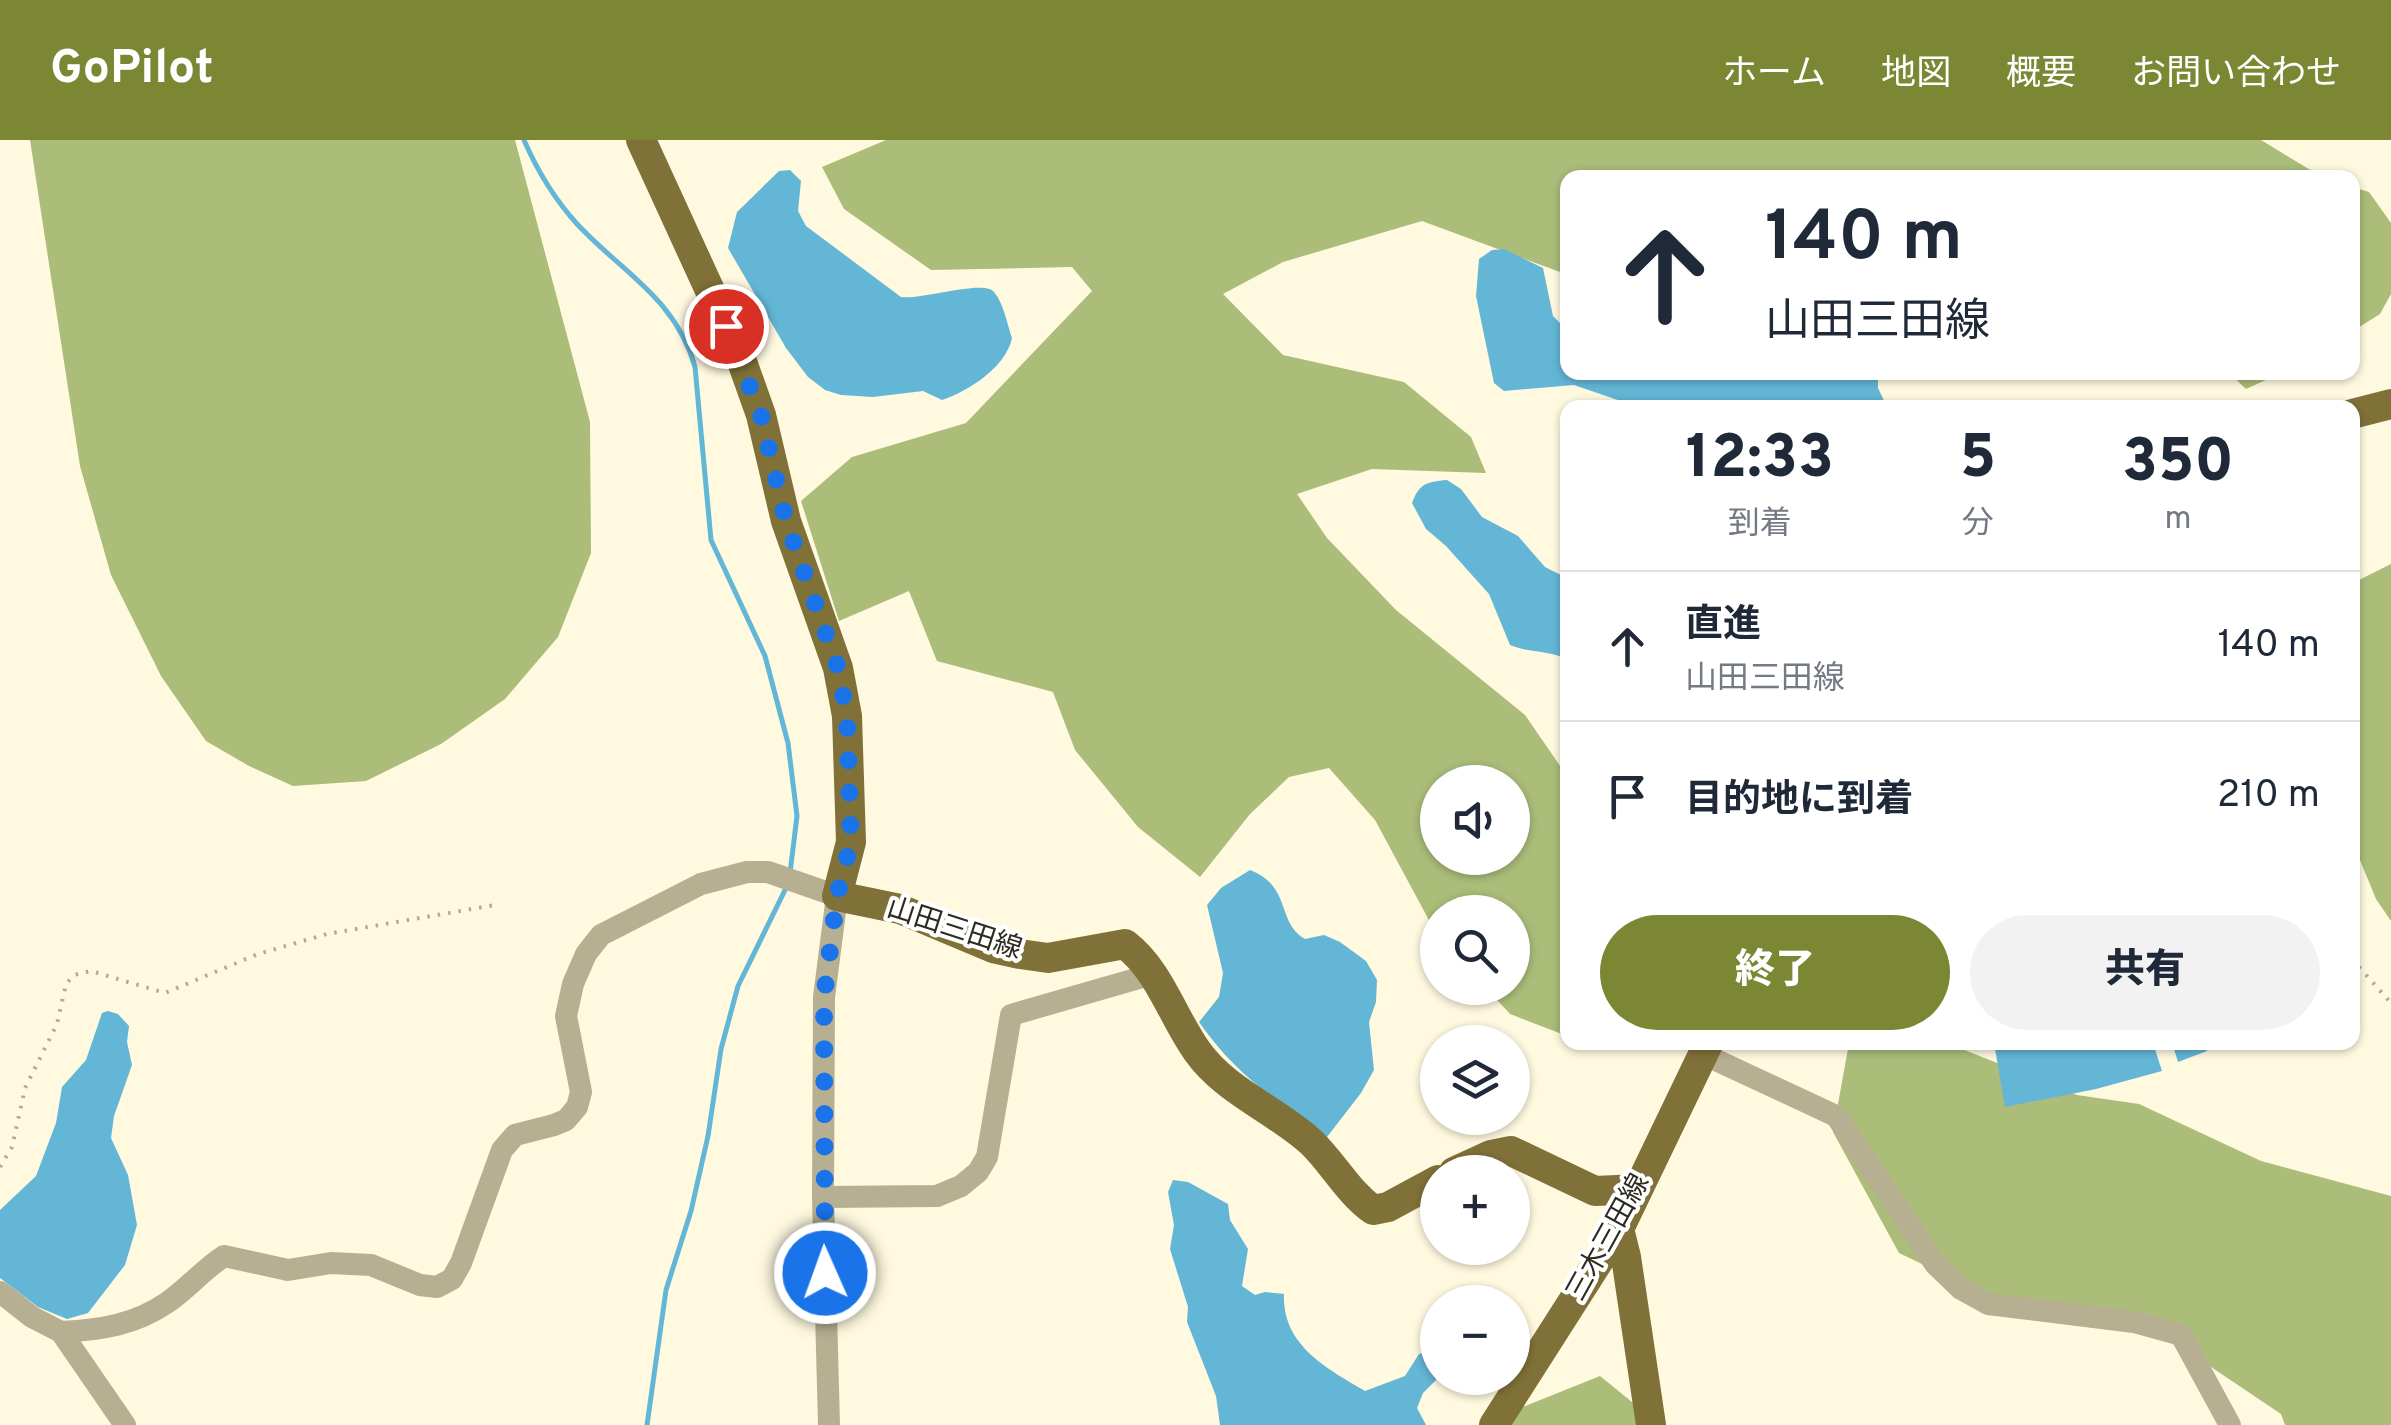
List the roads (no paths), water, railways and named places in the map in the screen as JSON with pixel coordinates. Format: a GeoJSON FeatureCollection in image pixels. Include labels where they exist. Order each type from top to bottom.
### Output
{"type":"FeatureCollection","features":[{"type":"Feature","properties":{"kind":"main road"},"geometry":{"type":"LineString","coordinates":[[641,140],[740,356],[761,415],[786,521],[838,668],[847,716],[851,842],[837,896]]}},
{"type":"Feature","properties":{"kind":"main road"},"geometry":{"type":"LineString","coordinates":[[2360,412],[2391,404]]}},
{"type":"Feature","properties":{"kind":"main road","name":"山田三田線"},"geometry":{"type":"LineString","coordinates":[[837,896],[900,909],[993,948],[1020,954],[1048,958],[1125,944],[1140,955],[1153,974],[1199,1054],[1242,1092],[1311,1142],[1360,1200],[1373,1210],[1388,1207],[1420,1190]]}},
{"type":"Feature","properties":{"kind":"main road","name":"三木三田線"},"geometry":{"type":"LineString","coordinates":[[1494,1425],[1619,1230],[1705,1050]]}},
{"type":"Feature","properties":{"kind":"main road"},"geometry":{"type":"LineString","coordinates":[[1491,1155],[1511,1151],[1519,1155]]}},
{"type":"Feature","properties":{"kind":"main road"},"geometry":{"type":"LineString","coordinates":[[1530,1160],[1595,1191],[1638,1189]]}},
{"type":"Feature","properties":{"kind":"main road"},"geometry":{"type":"LineString","coordinates":[[1619,1230],[1651,1425]]}},
{"type":"Feature","properties":{"kind":"street"},"geometry":{"type":"LineString","coordinates":[[60,1332],[103,1330],[142,1318],[170,1301],[202,1270],[224,1256],[288,1270],[330,1263],[372,1265],[420,1286],[437,1287],[452,1280],[502,1150],[515,1135],[566,1120],[577,1106],[580,1092],[566,1016],[572,984],[586,954],[602,934],[701,884],[747,872],[768,872],[837,896],[824,997],[823,1197],[829,1425]]}},
{"type":"Feature","properties":{"kind":"street"},"geometry":{"type":"LineString","coordinates":[[823,1197],[936,1196],[961,1186],[978,1172],[987,1157],[1011,1015],[1153,974]]}},
{"type":"Feature","properties":{"kind":"street"},"geometry":{"type":"LineString","coordinates":[[1710,1050],[1836,1116],[1935,1264],[1961,1289],[1988,1304],[2134,1322],[2181,1335],[2230,1425]]}},
{"type":"Feature","properties":{"kind":"street"},"geometry":{"type":"LineString","coordinates":[[0,1292],[32,1317],[60,1332],[126,1425]]}},
{"type":"Feature","properties":{"kind":"water"},"geometry":{"type":"Polygon","coordinates":[[[790,170],[801,181],[798,211],[806,226],[901,297],[978,288],[994,292],[1012,338],[994,368],[963,391],[942,400],[923,391],[873,397],[841,395],[825,390],[808,377],[786,348],[728,248],[737,212],[779,171],[790,170]]]}},
{"type":"Feature","properties":{"kind":"water"},"geometry":{"type":"Polygon","coordinates":[[[1504,249],[1543,268],[1553,316],[1560,323],[1560,380],[1878,380],[1884,400],[1618,400],[1574,385],[1504,391],[1494,383],[1476,296],[1479,259],[1492,250],[1504,249]]]}},
{"type":"Feature","properties":{"kind":"water"},"geometry":{"type":"Polygon","coordinates":[[[1447,480],[1461,489],[1482,517],[1518,536],[1545,567],[1560,574],[1560,657],[1510,645],[1489,594],[1426,529],[1412,503],[1418,491],[1447,480]]]}},
{"type":"Feature","properties":{"kind":"water"},"geometry":{"type":"Polygon","coordinates":[[[1250,870],[1272,885],[1296,932],[1305,939],[1324,935],[1340,942],[1366,961],[1377,980],[1376,1002],[1369,1022],[1374,1070],[1327,1137],[1242,1072],[1199,1022],[1219,997],[1223,973],[1207,905],[1221,888],[1250,870]]]}},
{"type":"Feature","properties":{"kind":"water"},"geometry":{"type":"Polygon","coordinates":[[[102,1013],[118,1014],[129,1026],[127,1042],[132,1065],[114,1116],[111,1138],[128,1175],[137,1225],[125,1265],[88,1313],[67,1319],[38,1307],[0,1278],[0,1210],[36,1176],[56,1123],[62,1087],[86,1060],[102,1013]]]}},
{"type":"Feature","properties":{"kind":"water"},"geometry":{"type":"Polygon","coordinates":[[[1995,1050],[2155,1050],[2162,1071],[2096,1089],[2005,1107],[1995,1050]]]}},
{"type":"Feature","properties":{"kind":"water"},"geometry":{"type":"Polygon","coordinates":[[[2174,1050],[2207,1050],[2207,1051],[2178,1062],[2174,1050]]]}},
{"type":"Feature","properties":{"kind":"water"},"geometry":{"type":"Polygon","coordinates":[[[1173,1180],[1188,1182],[1228,1204],[1230,1220],[1248,1249],[1242,1286],[1255,1295],[1284,1294],[1285,1312],[1298,1341],[1336,1373],[1365,1391],[1405,1376],[1420,1354],[1422,1395],[1417,1408],[1426,1425],[1220,1425],[1216,1396],[1187,1322],[1188,1307],[1170,1249],[1174,1225],[1168,1192],[1173,1180]]]}},
{"type":"Feature","properties":{"kind":"waterway"},"geometry":{"type":"LineString","coordinates":[[524,140],[570,216],[646,288],[675,323],[695,367],[711,540],[765,656],[788,743],[797,816],[790,873]]}},
{"type":"Feature","properties":{"kind":"waterway"},"geometry":{"type":"LineString","coordinates":[[647,1425],[666,1290],[691,1211],[708,1136],[721,1049],[738,986],[788,884]]}}]}
